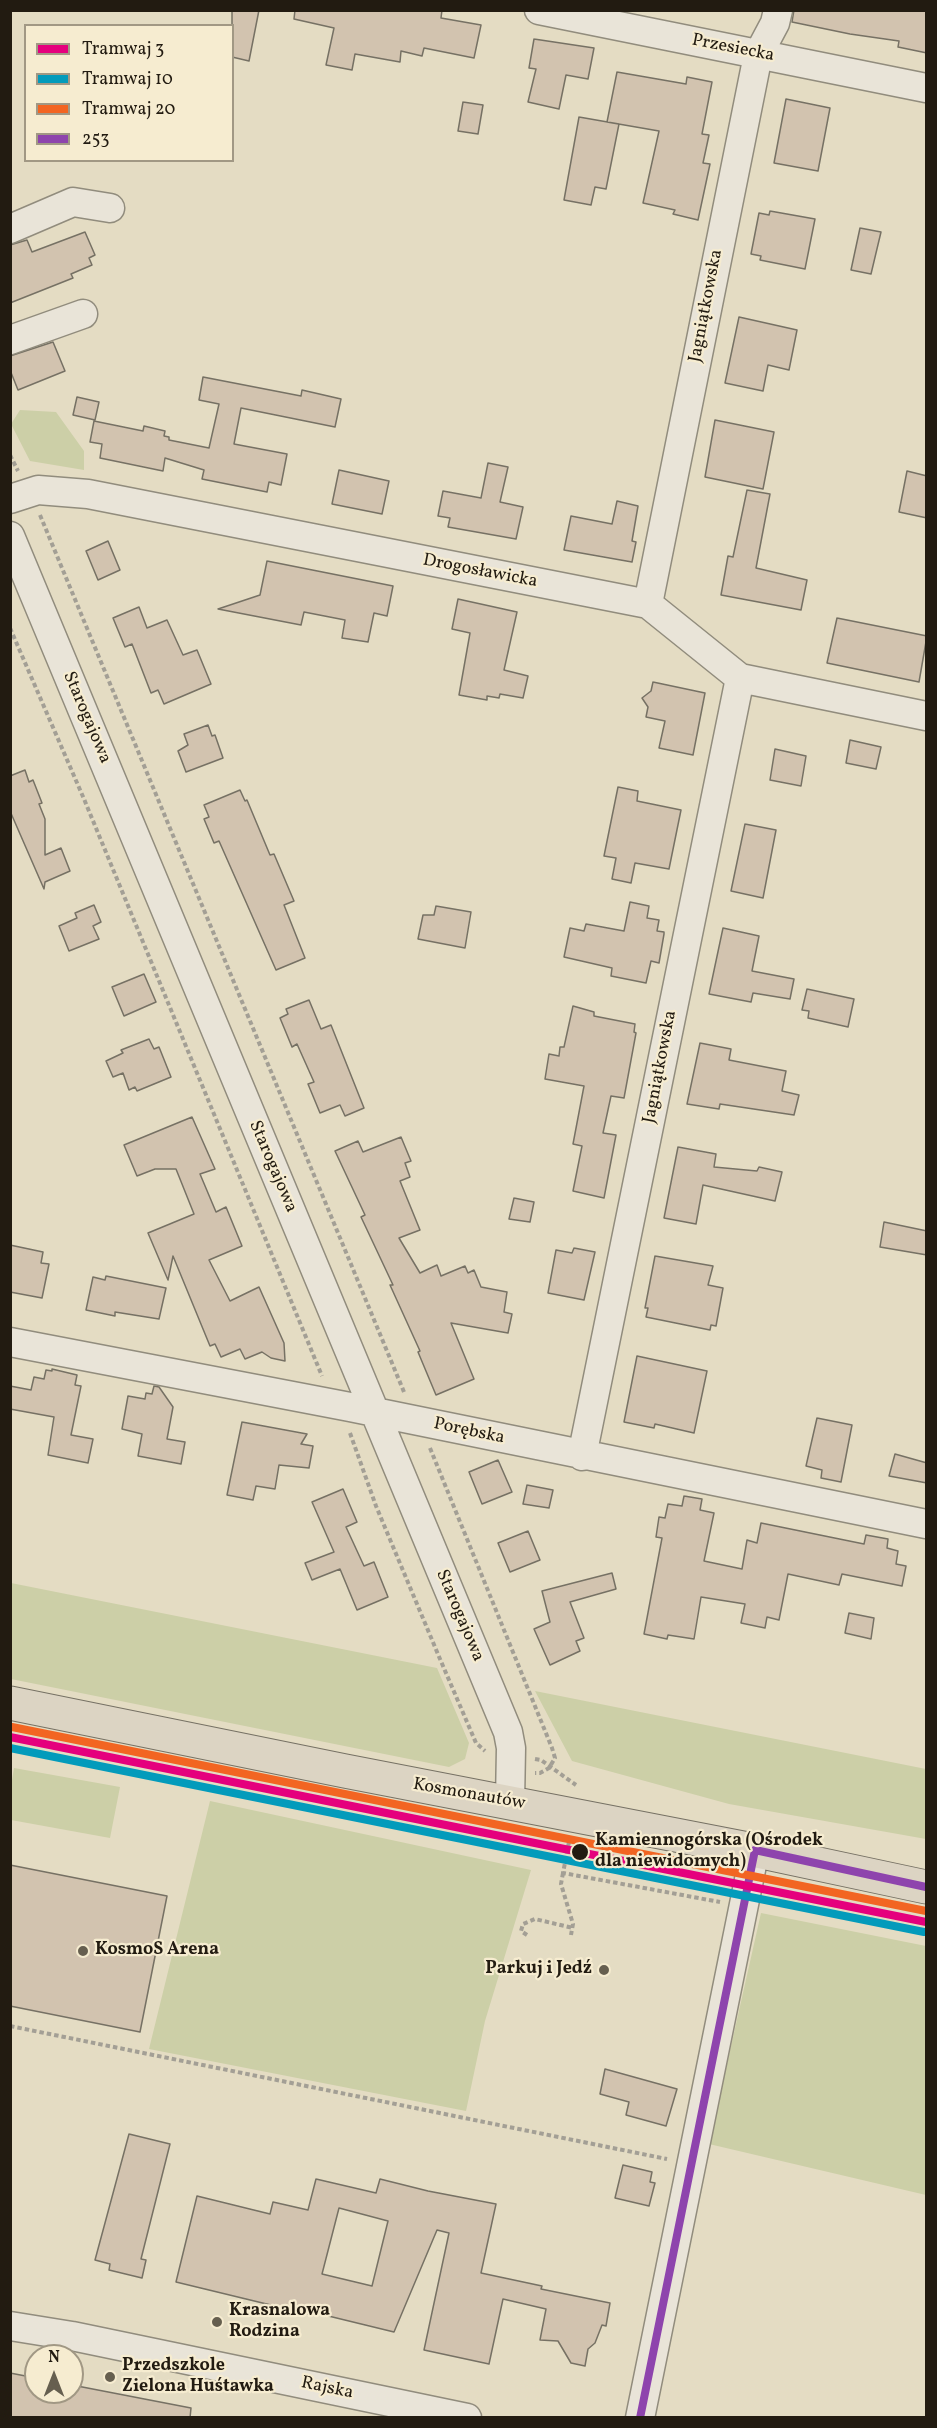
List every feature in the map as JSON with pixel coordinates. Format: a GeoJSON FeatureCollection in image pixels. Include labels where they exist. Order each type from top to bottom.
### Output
{"type":"FeatureCollection","features":[{"type":"Feature","properties":{"kind":"main road","name":"Kosmonautów"},"geometry":{"type":"LineString","coordinates":[[10,1703],[357,1774],[755,1850],[927,1887]]}},
{"type":"Feature","properties":{"kind":"street","name":"Przesiecka"},"geometry":{"type":"LineString","coordinates":[[539,10],[927,88]]}},
{"type":"Feature","properties":{"kind":"street","name":"Jagniątkowska"},"geometry":{"type":"LineString","coordinates":[[648,604],[758,54],[775,23],[778,10]]}},
{"type":"Feature","properties":{"kind":"street"},"geometry":{"type":"LineString","coordinates":[[10,229],[73,202],[110,208]]}},
{"type":"Feature","properties":{"kind":"street"},"geometry":{"type":"LineString","coordinates":[[10,340],[82,314]]}},
{"type":"Feature","properties":{"kind":"street","name":"Drogosławicka"},"geometry":{"type":"LineString","coordinates":[[10,499],[38,490],[88,494],[648,604],[740,678],[927,716]]}},
{"type":"Feature","properties":{"kind":"street","name":"Starogajowa"},"geometry":{"type":"LineString","coordinates":[[10,536],[508,1732],[511,1748],[510,1802]]}},
{"type":"Feature","properties":{"kind":"street","name":"Jagniątkowska"},"geometry":{"type":"LineString","coordinates":[[582,1456],[740,678]]}},
{"type":"Feature","properties":{"kind":"street","name":"Porębska"},"geometry":{"type":"LineString","coordinates":[[10,1342],[374,1412],[582,1456],[927,1524]]}},
{"type":"Feature","properties":{"kind":"street"},"geometry":{"type":"LineString","coordinates":[[640,2418],[755,1850]]}},
{"type":"Feature","properties":{"kind":"street","name":"Rajska"},"geometry":{"type":"LineString","coordinates":[[10,2326],[72,2336],[467,2418]]}},
{"type":"Feature","properties":{"kind":"path"},"geometry":{"type":"LineString","coordinates":[[10,455],[17,471]]}},
{"type":"Feature","properties":{"kind":"path"},"geometry":{"type":"LineString","coordinates":[[38,512],[406,1396]]}},
{"type":"Feature","properties":{"kind":"path"},"geometry":{"type":"LineString","coordinates":[[10,628],[84,799],[323,1379]]}},
{"type":"Feature","properties":{"kind":"path"},"geometry":{"type":"LineString","coordinates":[[349,1428],[366,1482],[436,1649],[477,1743],[485,1751]]}},
{"type":"Feature","properties":{"kind":"path"},"geometry":{"type":"LineString","coordinates":[[429,1446],[552,1748],[555,1758],[549,1768],[537,1773]]}},
{"type":"Feature","properties":{"kind":"path"},"geometry":{"type":"LineString","coordinates":[[530,1759],[541,1760],[549,1768]]}},
{"type":"Feature","properties":{"kind":"path"},"geometry":{"type":"LineString","coordinates":[[568,1836],[569,1843],[561,1884],[573,1928],[571,1935]]}},
{"type":"Feature","properties":{"kind":"path"},"geometry":{"type":"LineString","coordinates":[[564,1873],[727,1904]]}},
{"type":"Feature","properties":{"kind":"path"},"geometry":{"type":"LineString","coordinates":[[527,1935],[521,1931],[523,1924],[535,1919],[573,1928]]}},
{"type":"Feature","properties":{"kind":"path"},"geometry":{"type":"LineString","coordinates":[[10,2026],[691,2164]]}},
{"type":"Feature","properties":{"kind":"green space"},"geometry":{"type":"Polygon","coordinates":[[[20,410],[56,412],[84,451],[84,470],[30,461],[11,424],[20,410]]]}},
{"type":"Feature","properties":{"kind":"green space"},"geometry":{"type":"Polygon","coordinates":[[[11,1583],[437,1668],[469,1743],[465,1759],[449,1767],[11,1679],[11,1583]]]}},
{"type":"Feature","properties":{"kind":"green space"},"geometry":{"type":"Polygon","coordinates":[[[535,1691],[926,1769],[926,1839],[729,1804],[572,1761],[535,1691]]]}},
{"type":"Feature","properties":{"kind":"green space"},"geometry":{"type":"Polygon","coordinates":[[[14,1768],[120,1787],[110,1838],[11,1820],[11,1786],[14,1768]]]}},
{"type":"Feature","properties":{"kind":"green space"},"geometry":{"type":"Polygon","coordinates":[[[210,1801],[531,1870],[485,2021],[466,2111],[149,2049],[210,1801]]]}},
{"type":"Feature","properties":{"kind":"green space"},"geometry":{"type":"Polygon","coordinates":[[[761,1913],[926,1946],[926,2195],[709,2144],[761,1913]]]}},
{"type":"Feature","properties":{"kind":"building"},"geometry":{"type":"Polygon","coordinates":[[[232,10],[259,10],[249,61],[234,57],[234,24],[232,24],[232,10]]]}},
{"type":"Feature","properties":{"kind":"building"},"geometry":{"type":"Polygon","coordinates":[[[295,10],[442,10],[441,18],[481,25],[474,58],[424,48],[422,56],[401,51],[400,62],[355,54],[352,70],[326,65],[334,28],[294,19],[295,10]]]}},
{"type":"Feature","properties":{"kind":"building"},"geometry":{"type":"Polygon","coordinates":[[[794,10],[927,10],[927,53],[898,47],[899,41],[792,22],[794,10]]]}},
{"type":"Feature","properties":{"kind":"building"},"geometry":{"type":"Polygon","coordinates":[[[534,39],[594,48],[588,79],[566,75],[559,109],[528,102],[536,69],[529,68],[534,39]]]}},
{"type":"Feature","properties":{"kind":"building"},"geometry":{"type":"Polygon","coordinates":[[[617,72],[686,84],[687,77],[712,82],[702,134],[709,135],[703,163],[710,164],[698,220],[673,214],[675,210],[643,203],[659,131],[607,122],[617,72]]]}},
{"type":"Feature","properties":{"kind":"building"},"geometry":{"type":"Polygon","coordinates":[[[786,99],[830,108],[818,171],[774,163],[786,99]]]}},
{"type":"Feature","properties":{"kind":"building"},"geometry":{"type":"Polygon","coordinates":[[[463,102],[483,105],[478,134],[458,131],[463,102]]]}},
{"type":"Feature","properties":{"kind":"building"},"geometry":{"type":"Polygon","coordinates":[[[579,117],[619,124],[606,189],[595,187],[591,205],[564,200],[579,117]]]}},
{"type":"Feature","properties":{"kind":"building"},"geometry":{"type":"Polygon","coordinates":[[[770,211],[815,219],[805,269],[760,260],[761,256],[751,254],[759,213],[769,215],[770,211]]]}},
{"type":"Feature","properties":{"kind":"building"},"geometry":{"type":"Polygon","coordinates":[[[860,228],[881,232],[871,274],[851,270],[860,228]]]}},
{"type":"Feature","properties":{"kind":"building"},"geometry":{"type":"Polygon","coordinates":[[[85,232],[95,255],[89,258],[92,265],[71,274],[73,278],[10,303],[10,245],[27,240],[32,252],[85,232]]]}},
{"type":"Feature","properties":{"kind":"building"},"geometry":{"type":"Polygon","coordinates":[[[739,317],[797,330],[789,370],[768,365],[763,391],[725,383],[739,317]]]}},
{"type":"Feature","properties":{"kind":"building"},"geometry":{"type":"Polygon","coordinates":[[[53,342],[65,371],[18,390],[10,370],[10,356],[53,342]]]}},
{"type":"Feature","properties":{"kind":"building"},"geometry":{"type":"Polygon","coordinates":[[[203,377],[301,396],[302,390],[341,399],[335,427],[241,408],[234,444],[287,454],[281,485],[269,482],[267,492],[202,479],[204,470],[165,458],[163,471],[100,458],[102,444],[90,442],[94,421],[143,431],[144,426],[165,431],[164,436],[169,437],[169,440],[209,448],[219,404],[199,400],[203,377]]]}},
{"type":"Feature","properties":{"kind":"building"},"geometry":{"type":"Polygon","coordinates":[[[77,397],[99,402],[95,420],[73,415],[77,397]]]}},
{"type":"Feature","properties":{"kind":"building"},"geometry":{"type":"Polygon","coordinates":[[[715,420],[774,432],[763,489],[705,477],[715,420]]]}},
{"type":"Feature","properties":{"kind":"building"},"geometry":{"type":"Polygon","coordinates":[[[488,463],[508,467],[500,502],[523,507],[516,539],[448,527],[450,518],[438,516],[443,491],[481,498],[488,463]]]}},
{"type":"Feature","properties":{"kind":"building"},"geometry":{"type":"Polygon","coordinates":[[[339,470],[389,481],[382,514],[332,504],[339,470]]]}},
{"type":"Feature","properties":{"kind":"building"},"geometry":{"type":"Polygon","coordinates":[[[907,471],[927,476],[927,518],[899,512],[907,471]]]}},
{"type":"Feature","properties":{"kind":"building"},"geometry":{"type":"Polygon","coordinates":[[[747,490],[770,494],[756,568],[807,580],[801,610],[721,595],[728,556],[733,557],[747,490]]]}},
{"type":"Feature","properties":{"kind":"building"},"geometry":{"type":"Polygon","coordinates":[[[617,501],[638,506],[632,541],[636,542],[632,562],[564,550],[571,516],[612,524],[617,501]]]}},
{"type":"Feature","properties":{"kind":"building"},"geometry":{"type":"Polygon","coordinates":[[[108,541],[120,570],[98,580],[86,551],[108,541]]]}},
{"type":"Feature","properties":{"kind":"building"},"geometry":{"type":"Polygon","coordinates":[[[267,561],[393,586],[387,616],[374,613],[368,642],[342,638],[345,620],[304,612],[301,625],[218,609],[260,595],[267,561]]]}},
{"type":"Feature","properties":{"kind":"building"},"geometry":{"type":"Polygon","coordinates":[[[458,599],[517,612],[504,670],[528,676],[523,698],[500,694],[499,698],[487,696],[487,700],[459,695],[470,633],[452,629],[458,599]]]}},
{"type":"Feature","properties":{"kind":"building"},"geometry":{"type":"Polygon","coordinates":[[[139,607],[147,628],[167,620],[183,655],[197,650],[211,684],[164,704],[158,690],[151,693],[132,644],[125,647],[113,618],[139,607]]]}},
{"type":"Feature","properties":{"kind":"building"},"geometry":{"type":"Polygon","coordinates":[[[837,618],[927,636],[919,682],[827,663],[837,618]]]}},
{"type":"Feature","properties":{"kind":"building"},"geometry":{"type":"Polygon","coordinates":[[[653,682],[705,693],[693,755],[659,748],[665,721],[646,717],[648,707],[642,698],[651,691],[653,682]]]}},
{"type":"Feature","properties":{"kind":"building"},"geometry":{"type":"Polygon","coordinates":[[[208,725],[212,736],[215,735],[223,758],[186,772],[178,751],[188,745],[184,734],[208,725]]]}},
{"type":"Feature","properties":{"kind":"building"},"geometry":{"type":"Polygon","coordinates":[[[850,740],[881,747],[876,769],[846,763],[850,740]]]}},
{"type":"Feature","properties":{"kind":"building"},"geometry":{"type":"Polygon","coordinates":[[[775,749],[806,756],[801,786],[770,780],[775,749]]]}},
{"type":"Feature","properties":{"kind":"building"},"geometry":{"type":"Polygon","coordinates":[[[25,770],[29,782],[33,780],[42,803],[39,804],[45,819],[45,855],[61,848],[70,871],[45,882],[44,889],[10,811],[10,776],[25,770]]]}},
{"type":"Feature","properties":{"kind":"building"},"geometry":{"type":"Polygon","coordinates":[[[618,787],[638,791],[637,801],[681,810],[669,869],[635,863],[631,883],[612,879],[616,858],[604,856],[618,787]]]}},
{"type":"Feature","properties":{"kind":"building"},"geometry":{"type":"Polygon","coordinates":[[[240,790],[245,801],[247,800],[270,855],[274,854],[294,901],[284,905],[305,958],[276,970],[219,841],[214,843],[204,819],[209,817],[204,805],[240,790]]]}},
{"type":"Feature","properties":{"kind":"building"},"geometry":{"type":"Polygon","coordinates":[[[745,824],[776,830],[763,898],[731,891],[745,824]]]}},
{"type":"Feature","properties":{"kind":"building"},"geometry":{"type":"Polygon","coordinates":[[[630,902],[649,906],[647,918],[659,920],[657,931],[664,932],[659,963],[651,961],[646,983],[611,976],[612,968],[564,957],[570,928],[584,931],[586,924],[624,931],[630,902]]]}},
{"type":"Feature","properties":{"kind":"building"},"geometry":{"type":"Polygon","coordinates":[[[94,905],[101,922],[93,926],[99,939],[69,951],[59,926],[77,918],[75,913],[94,905]]]}},
{"type":"Feature","properties":{"kind":"building"},"geometry":{"type":"Polygon","coordinates":[[[436,906],[471,912],[465,948],[418,939],[423,915],[434,915],[436,906]]]}},
{"type":"Feature","properties":{"kind":"building"},"geometry":{"type":"Polygon","coordinates":[[[723,928],[759,936],[752,971],[794,979],[790,999],[753,993],[751,1002],[709,994],[723,928]]]}},
{"type":"Feature","properties":{"kind":"building"},"geometry":{"type":"Polygon","coordinates":[[[144,974],[156,1002],[124,1016],[112,987],[144,974]]]}},
{"type":"Feature","properties":{"kind":"building"},"geometry":{"type":"Polygon","coordinates":[[[807,989],[854,999],[848,1027],[808,1018],[809,1011],[802,1010],[807,989]]]}},
{"type":"Feature","properties":{"kind":"building"},"geometry":{"type":"Polygon","coordinates":[[[309,1000],[321,1029],[331,1025],[364,1108],[345,1116],[340,1105],[320,1113],[308,1084],[314,1082],[297,1044],[292,1047],[280,1018],[288,1014],[286,1009],[309,1000]]]}},
{"type":"Feature","properties":{"kind":"building"},"geometry":{"type":"Polygon","coordinates":[[[573,1006],[594,1012],[594,1016],[635,1024],[634,1032],[636,1033],[624,1098],[611,1096],[603,1133],[616,1135],[604,1198],[573,1191],[582,1146],[573,1144],[584,1086],[545,1079],[549,1054],[559,1056],[560,1047],[564,1047],[573,1006]]]}},
{"type":"Feature","properties":{"kind":"building"},"geometry":{"type":"Polygon","coordinates":[[[149,1039],[154,1049],[159,1047],[171,1077],[137,1091],[135,1087],[129,1090],[123,1073],[113,1077],[106,1061],[123,1053],[121,1050],[149,1039]]]}},
{"type":"Feature","properties":{"kind":"building"},"geometry":{"type":"Polygon","coordinates":[[[700,1043],[731,1049],[729,1060],[786,1071],[782,1091],[799,1095],[794,1115],[720,1104],[719,1109],[687,1104],[700,1043]]]}},
{"type":"Feature","properties":{"kind":"building"},"geometry":{"type":"Polygon","coordinates":[[[192,1117],[215,1169],[200,1174],[216,1212],[226,1207],[242,1246],[209,1260],[230,1301],[259,1287],[284,1343],[285,1361],[271,1358],[262,1352],[245,1359],[240,1349],[221,1357],[215,1344],[210,1346],[173,1256],[168,1280],[148,1233],[194,1214],[176,1169],[155,1169],[137,1176],[124,1145],[192,1117]]]}},
{"type":"Feature","properties":{"kind":"building"},"geometry":{"type":"Polygon","coordinates":[[[401,1137],[411,1161],[405,1163],[410,1177],[400,1181],[420,1230],[399,1238],[420,1273],[437,1265],[441,1276],[465,1266],[468,1273],[474,1270],[481,1287],[507,1292],[504,1312],[512,1314],[508,1333],[451,1323],[474,1379],[436,1395],[418,1352],[420,1351],[390,1285],[393,1285],[361,1217],[365,1215],[335,1151],[358,1141],[363,1152],[401,1137]]]}},
{"type":"Feature","properties":{"kind":"building"},"geometry":{"type":"Polygon","coordinates":[[[678,1147],[716,1154],[714,1167],[757,1171],[759,1167],[782,1172],[775,1201],[703,1185],[696,1224],[664,1218],[678,1147]]]}},
{"type":"Feature","properties":{"kind":"building"},"geometry":{"type":"Polygon","coordinates":[[[514,1198],[534,1202],[530,1222],[509,1219],[514,1198]]]}},
{"type":"Feature","properties":{"kind":"building"},"geometry":{"type":"Polygon","coordinates":[[[884,1222],[927,1231],[927,1255],[880,1247],[884,1222]]]}},
{"type":"Feature","properties":{"kind":"building"},"geometry":{"type":"Polygon","coordinates":[[[10,1245],[43,1252],[41,1263],[49,1264],[42,1298],[10,1292],[10,1245]]]}},
{"type":"Feature","properties":{"kind":"building"},"geometry":{"type":"Polygon","coordinates":[[[574,1248],[595,1252],[584,1300],[548,1293],[556,1250],[572,1253],[574,1248]]]}},
{"type":"Feature","properties":{"kind":"building"},"geometry":{"type":"Polygon","coordinates":[[[655,1256],[713,1266],[708,1285],[723,1288],[716,1326],[711,1325],[710,1330],[646,1317],[648,1308],[645,1308],[655,1256]]]}},
{"type":"Feature","properties":{"kind":"building"},"geometry":{"type":"Polygon","coordinates":[[[106,1276],[166,1288],[159,1319],[115,1312],[115,1316],[86,1310],[93,1277],[105,1280],[106,1276]]]}},
{"type":"Feature","properties":{"kind":"building"},"geometry":{"type":"Polygon","coordinates":[[[637,1356],[707,1371],[694,1433],[655,1424],[654,1428],[624,1422],[637,1356]]]}},
{"type":"Feature","properties":{"kind":"building"},"geometry":{"type":"Polygon","coordinates":[[[52,1369],[77,1375],[75,1385],[81,1386],[71,1435],[93,1439],[88,1463],[48,1455],[54,1417],[10,1409],[10,1386],[31,1390],[34,1377],[44,1379],[46,1370],[52,1371],[52,1369]]]}},
{"type":"Feature","properties":{"kind":"building"},"geometry":{"type":"Polygon","coordinates":[[[154,1386],[159,1387],[173,1407],[167,1439],[185,1442],[181,1464],[138,1456],[142,1434],[122,1429],[128,1396],[145,1399],[146,1393],[152,1394],[154,1386]]]}},
{"type":"Feature","properties":{"kind":"building"},"geometry":{"type":"Polygon","coordinates":[[[817,1418],[852,1425],[841,1482],[821,1478],[822,1470],[806,1466],[817,1418]]]}},
{"type":"Feature","properties":{"kind":"building"},"geometry":{"type":"Polygon","coordinates":[[[242,1422],[307,1434],[301,1444],[313,1446],[309,1468],[279,1465],[275,1489],[256,1486],[253,1500],[227,1495],[242,1422]]]}},
{"type":"Feature","properties":{"kind":"building"},"geometry":{"type":"Polygon","coordinates":[[[895,1454],[927,1463],[927,1483],[889,1476],[895,1454]]]}},
{"type":"Feature","properties":{"kind":"building"},"geometry":{"type":"Polygon","coordinates":[[[498,1460],[512,1492],[482,1504],[469,1472],[498,1460]]]}},
{"type":"Feature","properties":{"kind":"building"},"geometry":{"type":"Polygon","coordinates":[[[527,1485],[553,1490],[549,1508],[523,1504],[527,1485]]]}},
{"type":"Feature","properties":{"kind":"building"},"geometry":{"type":"Polygon","coordinates":[[[343,1489],[357,1522],[346,1527],[364,1566],[374,1562],[388,1597],[357,1610],[340,1569],[312,1580],[305,1563],[334,1552],[312,1502],[343,1489]]]}},
{"type":"Feature","properties":{"kind":"building"},"geometry":{"type":"Polygon","coordinates":[[[684,1496],[702,1499],[700,1510],[714,1513],[704,1561],[742,1569],[747,1540],[757,1543],[761,1523],[864,1544],[866,1535],[888,1539],[887,1548],[898,1551],[896,1564],[906,1566],[902,1586],[842,1574],[839,1585],[788,1574],[779,1620],[767,1617],[765,1628],[741,1623],[745,1604],[701,1597],[694,1639],[668,1635],[667,1639],[644,1634],[662,1538],[656,1537],[659,1517],[665,1518],[668,1504],[682,1506],[684,1496]]]}},
{"type":"Feature","properties":{"kind":"building"},"geometry":{"type":"Polygon","coordinates":[[[528,1531],[540,1560],[510,1572],[498,1543],[528,1531]]]}},
{"type":"Feature","properties":{"kind":"building"},"geometry":{"type":"Polygon","coordinates":[[[612,1573],[616,1589],[570,1602],[584,1638],[576,1641],[580,1651],[550,1665],[534,1629],[550,1622],[542,1591],[612,1573]]]}},
{"type":"Feature","properties":{"kind":"building"},"geometry":{"type":"Polygon","coordinates":[[[849,1613],[874,1618],[871,1639],[845,1633],[849,1613]]]}},
{"type":"Feature","properties":{"kind":"building","name":"KosmoS Arena"},"geometry":{"type":"Polygon","coordinates":[[[10,1865],[167,1896],[140,2032],[10,2006],[10,1865]]]}},
{"type":"Feature","properties":{"kind":"building"},"geometry":{"type":"Polygon","coordinates":[[[605,2069],[677,2089],[666,2126],[626,2115],[629,2102],[600,2094],[605,2069]]]}},
{"type":"Feature","properties":{"kind":"building"},"geometry":{"type":"Polygon","coordinates":[[[129,2134],[170,2144],[141,2259],[146,2260],[142,2278],[109,2270],[110,2264],[95,2260],[129,2134]]]}},
{"type":"Feature","properties":{"kind":"building"},"geometry":{"type":"Polygon","coordinates":[[[623,2165],[652,2172],[650,2182],[655,2183],[649,2206],[615,2198],[623,2165]]]}},
{"type":"Feature","properties":{"kind":"building"},"geometry":{"type":"Polygon","coordinates":[[[316,2179],[376,2193],[380,2179],[496,2204],[481,2273],[542,2286],[541,2289],[610,2303],[606,2326],[602,2325],[595,2343],[588,2349],[585,2366],[571,2363],[558,2341],[540,2340],[546,2309],[503,2299],[489,2364],[424,2350],[449,2233],[437,2230],[394,2332],[176,2282],[197,2196],[270,2214],[273,2202],[308,2210],[316,2179]],[[339,2208],[322,2274],[372,2286],[388,2221],[339,2208]]]}},
{"type":"Feature","properties":{"kind":"building"},"geometry":{"type":"Polygon","coordinates":[[[10,2373],[24,2376],[24,2404],[84,2404],[84,2387],[191,2408],[190,2418],[10,2418],[10,2373]]]}},
{"type":"Feature","properties":{"kind":"tram line","name":"20"},"geometry":{"type":"LineString","coordinates":[[12,1727],[926,1911]]}},
{"type":"Feature","properties":{"kind":"tram line","name":"3"},"geometry":{"type":"LineString","coordinates":[[10,1737],[926,1922]]}},
{"type":"Feature","properties":{"kind":"tram line","name":"10"},"geometry":{"type":"LineString","coordinates":[[10,1748],[924,1932]]}},
{"type":"Feature","properties":{"kind":"transit line","name":"253"},"geometry":{"type":"LineString","coordinates":[[755,1850],[926,1887]]}},
{"type":"Feature","properties":{"kind":"transit line","name":"253"},"geometry":{"type":"LineString","coordinates":[[640,2418],[755,1850]]}},
{"type":"Feature","properties":{"kind":"place","name":"Kamiennogórska (Ośrodek dla niewidomych)"},"geometry":{"type":"Point","coordinates":[580,1852]}},
{"type":"Feature","properties":{"kind":"place","name":"KosmoS Arena"},"geometry":{"type":"Point","coordinates":[83,1951]}},
{"type":"Feature","properties":{"kind":"place","name":"Parkuj i Jedź"},"geometry":{"type":"Point","coordinates":[604,1970]}},
{"type":"Feature","properties":{"kind":"place","name":"Krasnalowa Rodzina"},"geometry":{"type":"Point","coordinates":[217,2322]}},
{"type":"Feature","properties":{"kind":"place","name":"Przedszkole Zielona Huśtawka"},"geometry":{"type":"Point","coordinates":[110,2377]}}]}
